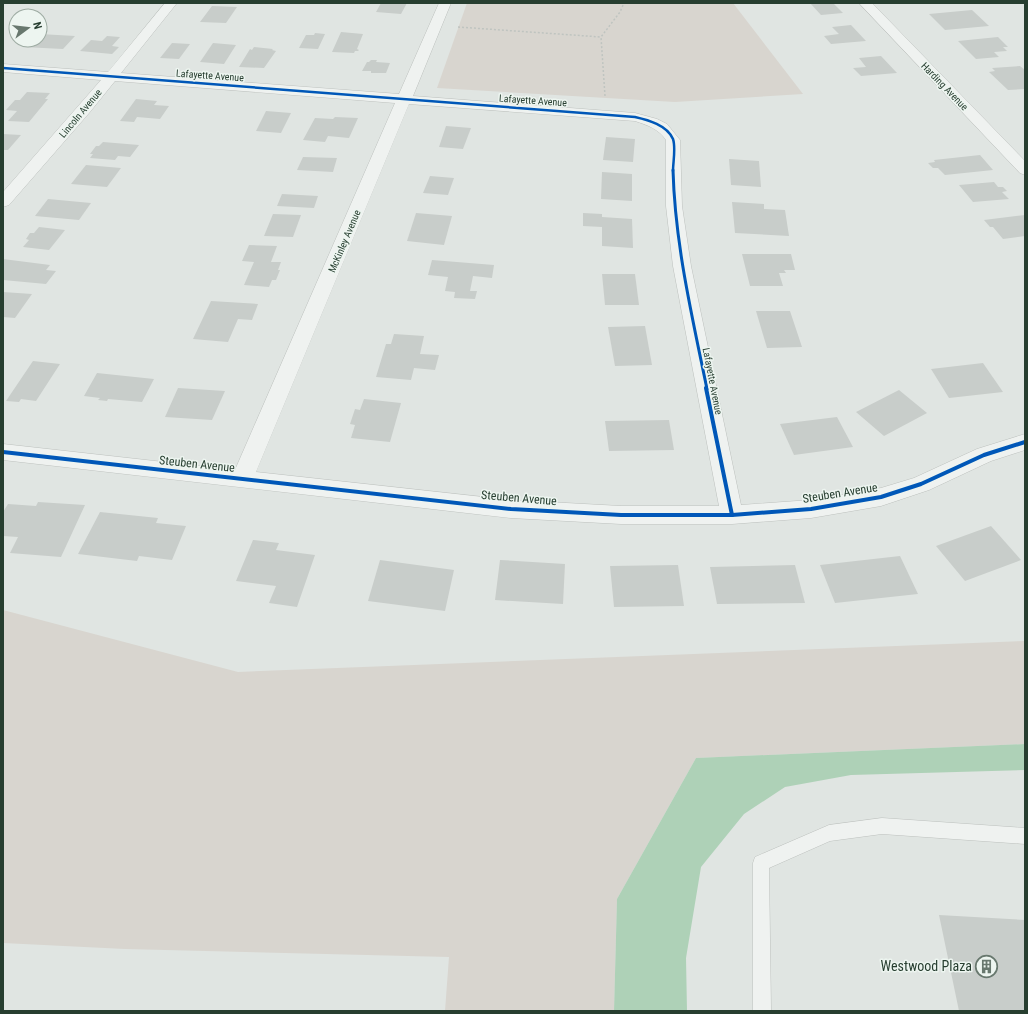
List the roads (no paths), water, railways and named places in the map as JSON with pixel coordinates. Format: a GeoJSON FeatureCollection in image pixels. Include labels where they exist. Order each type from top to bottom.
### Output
{"type":"FeatureCollection","features":[{"type":"Feature","properties":{"kind":"street","name":"Lincoln Avenue"},"geometry":{"type":"LineString","coordinates":[[3,202],[111,76],[171,3]]}},
{"type":"Feature","properties":{"kind":"street","name":"McKinley Avenue"},"geometry":{"type":"LineString","coordinates":[[242,479],[445,3]]}},
{"type":"Feature","properties":{"kind":"street","name":"Harding Avenue"},"geometry":{"type":"LineString","coordinates":[[865,3],[1025,170]]}},
{"type":"Feature","properties":{"kind":"street","name":"Lafayette Avenue"},"geometry":{"type":"LineString","coordinates":[[3,68],[606,114],[635,117],[649,120],[660,125],[669,132],[674,140],[674,206],[682,266],[732,515]]}},
{"type":"Feature","properties":{"kind":"street","name":"Steuben Avenue"},"geometry":{"type":"LineString","coordinates":[[3,452],[511,509],[621,515],[732,515],[811,508],[881,497],[921,484],[984,455],[1025,442]]}},
{"type":"Feature","properties":{"kind":"lane"},"geometry":{"type":"LineString","coordinates":[[762,1011],[761,863],[829,833],[882,826],[1025,836]]}},
{"type":"Feature","properties":{"kind":"place","name":"Westwood Plaza"},"geometry":{"type":"Point","coordinates":[987,966]}}]}
